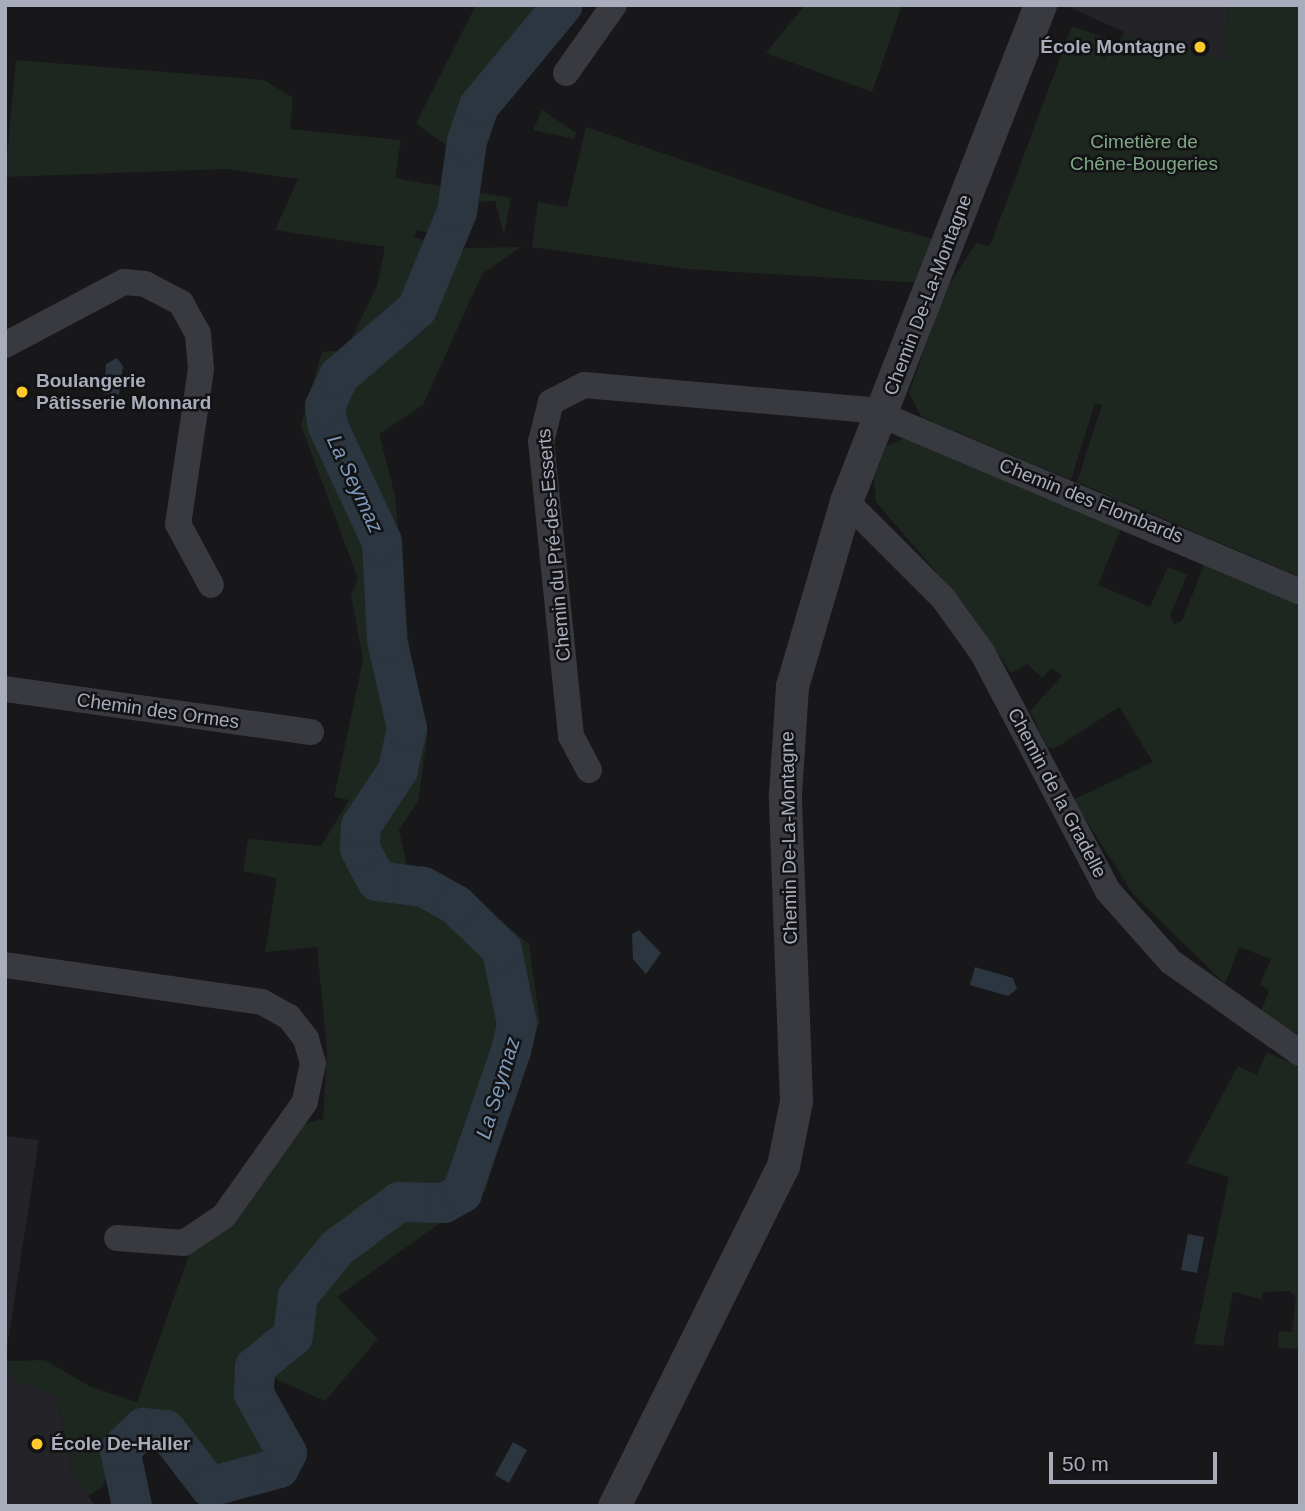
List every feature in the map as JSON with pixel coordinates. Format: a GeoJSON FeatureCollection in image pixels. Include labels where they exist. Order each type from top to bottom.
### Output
{"type":"FeatureCollection","features":[{"type":"Feature","properties":{"kind":"street"},"geometry":{"type":"LineString","coordinates":[[566,73],[614,5]]}},
{"type":"Feature","properties":{"kind":"street","name":"Chemin De-La-Montagne"},"geometry":{"type":"LineString","coordinates":[[614,1506],[764,1213],[792,1130],[796,1069],[785,733],[806,631],[846,501],[1040,5]]}},
{"type":"Feature","properties":{"kind":"street"},"geometry":{"type":"LineString","coordinates":[[5,345],[124,282],[145,284],[181,303],[198,334],[201,369],[178,524],[211,585]]}},
{"type":"Feature","properties":{"kind":"street","name":"Chemin du Pré-des-Esserts"},"geometry":{"type":"LineString","coordinates":[[589,770],[571,736],[564,669],[541,442],[551,402],[584,385],[610,385],[881,414]]}},
{"type":"Feature","properties":{"kind":"street","name":"Chemin des Flombards"},"geometry":{"type":"LineString","coordinates":[[881,414],[1300,592]]}},
{"type":"Feature","properties":{"kind":"street","name":"Chemin de la Gradelle"},"geometry":{"type":"LineString","coordinates":[[846,501],[943,598],[982,652],[1108,891],[1171,962],[1300,1053]]}},
{"type":"Feature","properties":{"kind":"street","name":"Chemin des Ormes"},"geometry":{"type":"LineString","coordinates":[[5,689],[311,732]]}},
{"type":"Feature","properties":{"kind":"street"},"geometry":{"type":"LineString","coordinates":[[5,965],[261,1002],[289,1017],[306,1038],[313,1076],[305,1102],[224,1216],[184,1243],[117,1238]]}},
{"type":"Feature","properties":{"kind":"shaded area","name":"École Montagne"},"geometry":{"type":"Polygon","coordinates":[[[1065,5],[1228,5],[1225,62],[1124,32],[1065,5]]]}},
{"type":"Feature","properties":{"kind":"shaded area"},"geometry":{"type":"Polygon","coordinates":[[[117,358],[123,366],[119,395],[104,394],[106,364],[117,358]]]}},
{"type":"Feature","properties":{"kind":"shaded area"},"geometry":{"type":"Polygon","coordinates":[[[639,930],[661,953],[646,974],[633,959],[632,934],[639,930]]]}},
{"type":"Feature","properties":{"kind":"shaded area"},"geometry":{"type":"Polygon","coordinates":[[[975,967],[1013,978],[1017,989],[1008,996],[970,985],[975,967]]]}},
{"type":"Feature","properties":{"kind":"shaded area"},"geometry":{"type":"Polygon","coordinates":[[[5,1136],[39,1140],[5,1361],[5,1136]]]}},
{"type":"Feature","properties":{"kind":"shaded area"},"geometry":{"type":"Polygon","coordinates":[[[1188,1234],[1204,1237],[1197,1273],[1181,1270],[1188,1234]]]}},
{"type":"Feature","properties":{"kind":"shaded area","name":"École De-Haller"},"geometry":{"type":"Polygon","coordinates":[[[5,1374],[57,1398],[72,1471],[95,1506],[5,1506],[5,1374]]]}},
{"type":"Feature","properties":{"kind":"shaded area"},"geometry":{"type":"Polygon","coordinates":[[[513,1442],[527,1450],[509,1483],[495,1475],[513,1442]]]}},
{"type":"Feature","properties":{"kind":"green space"},"geometry":{"type":"Polygon","coordinates":[[[476,5],[569,5],[532,60],[505,80],[453,151],[416,123],[476,5]]]}},
{"type":"Feature","properties":{"kind":"green space"},"geometry":{"type":"Polygon","coordinates":[[[805,5],[902,5],[872,92],[766,53],[805,5]]]}},
{"type":"Feature","properties":{"kind":"green space","name":"Cimetière de Chêne-Bougeries"},"geometry":{"type":"Polygon","coordinates":[[[1228,5],[1300,5],[1300,577],[1077,482],[1102,405],[1095,403],[1071,480],[921,416],[909,393],[945,292],[976,243],[990,246],[1072,26],[1119,43],[1124,32],[1225,61],[1228,5]]]}},
{"type":"Feature","properties":{"kind":"green space"},"geometry":{"type":"Polygon","coordinates":[[[16,60],[264,80],[293,98],[290,129],[401,140],[395,178],[444,187],[432,234],[417,230],[414,237],[450,248],[449,263],[465,248],[521,247],[482,274],[423,405],[379,434],[395,495],[410,654],[428,732],[418,802],[399,829],[408,872],[457,885],[529,944],[540,1024],[525,1032],[486,1190],[337,1297],[378,1339],[325,1401],[265,1374],[244,1390],[251,1414],[275,1443],[278,1460],[258,1472],[211,1481],[202,1477],[174,1430],[147,1420],[120,1440],[103,1486],[88,1496],[72,1471],[57,1398],[5,1374],[5,1361],[45,1360],[91,1387],[137,1402],[189,1255],[301,1124],[323,1119],[327,1051],[317,947],[265,952],[277,878],[243,871],[248,839],[321,846],[349,800],[334,797],[363,660],[351,594],[358,579],[301,425],[322,352],[346,350],[377,286],[385,247],[275,230],[298,179],[226,169],[5,177],[16,60]]]}},
{"type":"Feature","properties":{"kind":"green space"},"geometry":{"type":"Polygon","coordinates":[[[542,110],[576,133],[574,139],[533,130],[542,110]]]}},
{"type":"Feature","properties":{"kind":"green space"},"geometry":{"type":"Polygon","coordinates":[[[586,127],[829,210],[937,240],[920,283],[687,269],[532,247],[538,202],[567,207],[586,127]]]}},
{"type":"Feature","properties":{"kind":"green space"},"geometry":{"type":"Polygon","coordinates":[[[475,192],[511,198],[504,235],[495,201],[473,202],[475,192]]]}},
{"type":"Feature","properties":{"kind":"green space"},"geometry":{"type":"Polygon","coordinates":[[[911,435],[1123,524],[1098,585],[1150,607],[1168,567],[1187,575],[1170,616],[1174,624],[1182,621],[1206,560],[1300,605],[1300,1036],[1261,1012],[1269,990],[1260,985],[1271,959],[1239,947],[1225,984],[1133,894],[1073,800],[1153,762],[1119,707],[1054,749],[1047,747],[1030,711],[1062,676],[1052,668],[1042,678],[1027,664],[1011,673],[964,604],[876,502],[874,478],[886,446],[911,435]]]}},
{"type":"Feature","properties":{"kind":"green space"},"geometry":{"type":"Polygon","coordinates":[[[1267,1052],[1300,1067],[1300,1349],[1278,1348],[1279,1331],[1292,1332],[1296,1297],[1289,1291],[1263,1292],[1262,1299],[1233,1292],[1223,1346],[1194,1344],[1229,1177],[1186,1163],[1238,1066],[1257,1075],[1267,1052]]]}},
{"type":"Feature","properties":{"kind":"waterway","name":"La Seymaz"},"geometry":{"type":"LineString","coordinates":[[132,1506],[120,1450],[143,1428],[166,1430],[210,1487],[279,1468],[287,1453],[254,1394],[255,1367],[293,1336],[298,1296],[337,1248],[399,1202],[444,1203],[462,1193],[511,1051],[517,1024],[502,950],[456,905],[423,887],[377,881],[360,849],[361,826],[398,770],[407,728],[387,641],[382,542],[328,426],[325,406],[339,376],[417,309],[457,212],[467,141],[479,106],[563,5]]}},
{"type":"Feature","properties":{"kind":"place","name":"École Montagne"},"geometry":{"type":"Point","coordinates":[1200,47]}},
{"type":"Feature","properties":{"kind":"place","name":"Boulangerie Pâtisserie Monnard"},"geometry":{"type":"Point","coordinates":[22,392]}},
{"type":"Feature","properties":{"kind":"place","name":"École De-Haller"},"geometry":{"type":"Point","coordinates":[37,1444]}}]}
